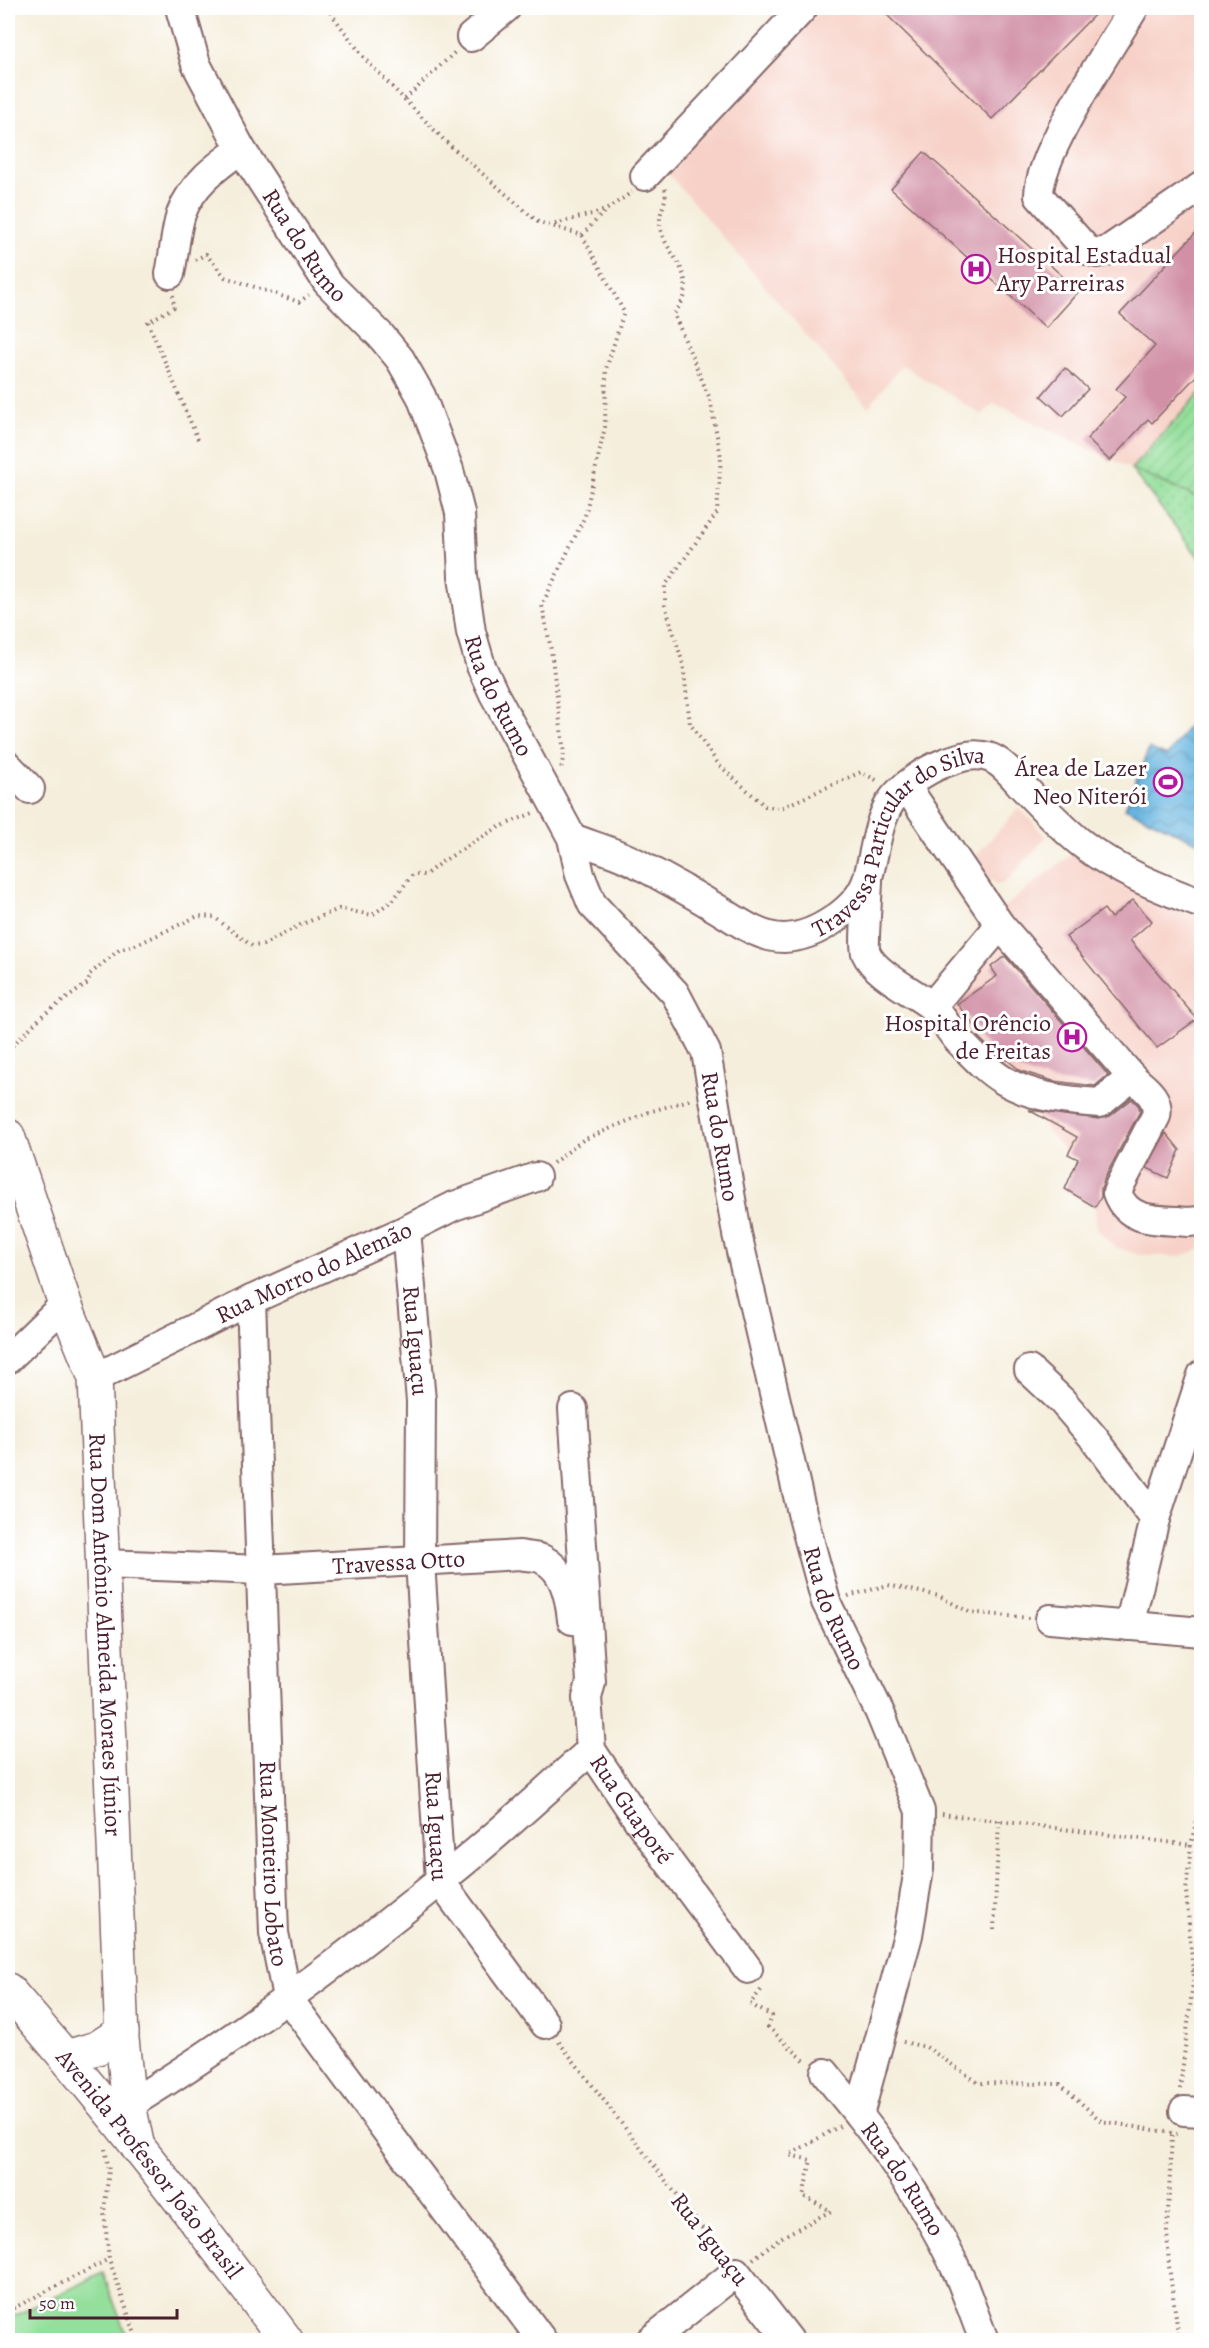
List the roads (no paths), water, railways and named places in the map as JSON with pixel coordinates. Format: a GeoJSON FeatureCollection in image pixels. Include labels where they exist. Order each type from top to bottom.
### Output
{"type":"FeatureCollection","features":[{"type":"Feature","properties":{"kind":"main road","name":"Rua Dom Antônio Almeida Moraes Júnior"},"geometry":{"type":"LineString","coordinates":[[8,1136],[65,1304],[95,1378],[122,2032],[121,2110],[138,2148]]}},
{"type":"Feature","properties":{"kind":"main road","name":"Avenida Professor João Brasil"},"geometry":{"type":"LineString","coordinates":[[8,1990],[66,2056],[121,2110]]}},
{"type":"Feature","properties":{"kind":"main road"},"geometry":{"type":"LineString","coordinates":[[66,2056],[97,2048],[122,2032]]}},
{"type":"Feature","properties":{"kind":"main road","name":"Avenida Professor João Brasil"},"geometry":{"type":"LineString","coordinates":[[138,2148],[192,2215],[286,2340]]}},
{"type":"Feature","properties":{"kind":"street","name":"Rua do Rumo"},"geometry":{"type":"LineString","coordinates":[[180,8],[196,64],[241,149],[327,282],[381,336],[400,359],[421,396],[449,470],[460,513],[463,576],[471,632],[481,666],[573,838],[580,875],[592,904],[675,993],[706,1052],[737,1234],[803,1517],[826,1602],[880,1713],[920,1811],[919,1869],[908,1935],[859,2115],[887,2150],[924,2208],[961,2280],[984,2340]]}},
{"type":"Feature","properties":{"kind":"street"},"geometry":{"type":"LineString","coordinates":[[471,37],[506,8]]}},
{"type":"Feature","properties":{"kind":"street"},"geometry":{"type":"LineString","coordinates":[[650,169],[802,8]]}},
{"type":"Feature","properties":{"kind":"street"},"geometry":{"type":"LineString","coordinates":[[1134,8],[1066,123],[1041,174],[1039,196],[1087,250],[1096,254],[1107,251],[1202,186]]}},
{"type":"Feature","properties":{"kind":"street"},"geometry":{"type":"LineString","coordinates":[[170,274],[181,214],[194,190],[212,170],[241,149]]}},
{"type":"Feature","properties":{"kind":"street","name":"Travessa Particular do Silva"},"geometry":{"type":"LineString","coordinates":[[573,838],[637,863],[741,924],[767,936],[786,938],[809,933],[825,926],[845,911],[858,897],[868,880],[889,804],[902,789],[940,765],[958,758],[968,755],[988,757],[1002,765],[1054,819],[1081,843],[1124,872],[1148,884],[1202,904]]}},
{"type":"Feature","properties":{"kind":"street"},"geometry":{"type":"LineString","coordinates":[[8,766],[30,789]]}},
{"type":"Feature","properties":{"kind":"street"},"geometry":{"type":"LineString","coordinates":[[902,789],[1000,925],[1132,1077],[1156,1100],[1158,1108],[1156,1116],[1117,1193],[1124,1207],[1138,1216],[1155,1221],[1194,1222],[1202,1220]]}},
{"type":"Feature","properties":{"kind":"street"},"geometry":{"type":"LineString","coordinates":[[868,880],[864,950],[869,960],[893,980],[932,1006],[956,1038],[1003,1080],[1045,1096],[1100,1103],[1132,1077]]}},
{"type":"Feature","properties":{"kind":"street"},"geometry":{"type":"LineString","coordinates":[[932,1006],[1000,925]]}},
{"type":"Feature","properties":{"kind":"street","name":"Rua Morro do Alemão"},"geometry":{"type":"LineString","coordinates":[[95,1378],[251,1300],[454,1206],[536,1177]]}},
{"type":"Feature","properties":{"kind":"street","name":"Rua Iguaçu"},"geometry":{"type":"LineString","coordinates":[[406,1230],[421,1401],[420,1561],[440,1881],[545,2024]]}},
{"type":"Feature","properties":{"kind":"street","name":"Rua Monteiro Lobato"},"geometry":{"type":"LineString","coordinates":[[251,1300],[274,1933],[287,1997],[542,2340]]}},
{"type":"Feature","properties":{"kind":"street"},"geometry":{"type":"LineString","coordinates":[[8,1359],[65,1304]]}},
{"type":"Feature","properties":{"kind":"street"},"geometry":{"type":"LineString","coordinates":[[1029,1370],[1062,1401],[1085,1428],[1155,1519]]}},
{"type":"Feature","properties":{"kind":"street"},"geometry":{"type":"LineString","coordinates":[[1129,1626],[1155,1519],[1202,1375]]}},
{"type":"Feature","properties":{"kind":"street","name":"Rua Guaporé"},"geometry":{"type":"LineString","coordinates":[[573,1409],[591,1682],[587,1698],[591,1750],[639,1823],[748,1969]]}},
{"type":"Feature","properties":{"kind":"street","name":"Travessa Otto"},"geometry":{"type":"LineString","coordinates":[[103,1564],[262,1570],[520,1555],[544,1559],[557,1571],[565,1586],[571,1606],[579,1684],[587,1698]]}},
{"type":"Feature","properties":{"kind":"street"},"geometry":{"type":"LineString","coordinates":[[1050,1619],[1202,1632]]}},
{"type":"Feature","properties":{"kind":"street"},"geometry":{"type":"LineString","coordinates":[[121,2110],[171,2080],[287,1997],[440,1881],[591,1750]]}},
{"type":"Feature","properties":{"kind":"street"},"geometry":{"type":"LineString","coordinates":[[825,2073],[859,2115]]}},
{"type":"Feature","properties":{"kind":"street","name":"Rua Iguaçu"},"geometry":{"type":"LineString","coordinates":[[651,2340],[736,2272],[789,2340]]}},
{"type":"Feature","properties":{"kind":"water","name":"Área de Lazer Neo Niterói"},"geometry":{"type":"Polygon","coordinates":[[[1201,709],[1201,844],[1125,808],[1149,748],[1167,756],[1201,709]]]}},
{"type":"Feature","properties":{"kind":"place","name":"Hospital Estadual Ary Parreiras"},"geometry":{"type":"Point","coordinates":[976,269]}},
{"type":"Feature","properties":{"kind":"place","name":"Área de Lazer Neo Niterói"},"geometry":{"type":"Point","coordinates":[1168,782]}},
{"type":"Feature","properties":{"kind":"place","name":"Hospital Orêncio de Freitas"},"geometry":{"type":"Point","coordinates":[1072,1037]}}]}
